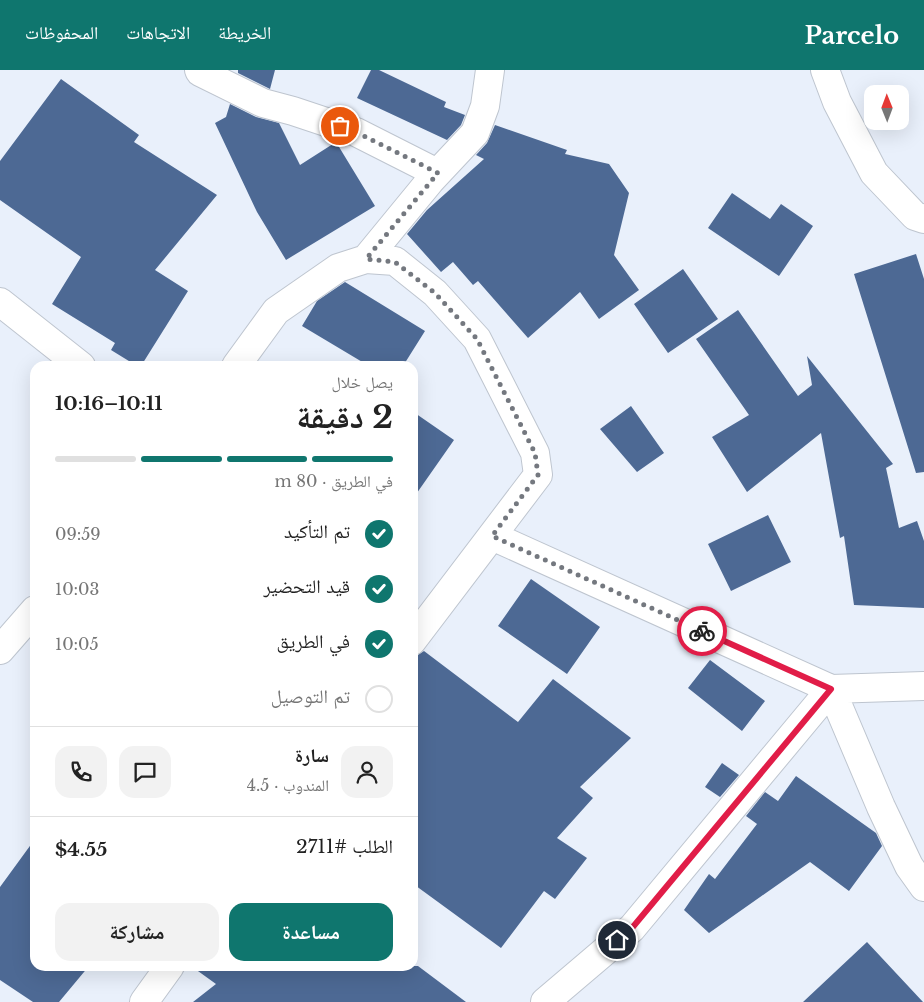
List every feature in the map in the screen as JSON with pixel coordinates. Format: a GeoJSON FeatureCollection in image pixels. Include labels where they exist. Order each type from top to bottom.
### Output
{"type":"FeatureCollection","features":[{"type":"Feature","properties":{"kind":"street"},"geometry":{"type":"LineString","coordinates":[[199,70],[263,103],[356,132],[438,173]]}},
{"type":"Feature","properties":{"kind":"street"},"geometry":{"type":"LineString","coordinates":[[366,259],[438,173],[475,133],[485,106],[490,70]]}},
{"type":"Feature","properties":{"kind":"street"},"geometry":{"type":"LineString","coordinates":[[825,70],[837,102],[874,173],[915,216],[924,219]]}},
{"type":"Feature","properties":{"kind":"street"},"geometry":{"type":"LineString","coordinates":[[240,361],[276,310],[338,268],[366,259],[395,262],[435,293],[477,339],[535,453],[538,475],[418,633]]}},
{"type":"Feature","properties":{"kind":"street"},"geometry":{"type":"LineString","coordinates":[[0,302],[75,361]]}},
{"type":"Feature","properties":{"kind":"street"},"geometry":{"type":"LineString","coordinates":[[492,536],[831,689],[924,686]]}},
{"type":"Feature","properties":{"kind":"street"},"geometry":{"type":"LineString","coordinates":[[0,650],[30,616]]}},
{"type":"Feature","properties":{"kind":"street"},"geometry":{"type":"LineString","coordinates":[[831,689],[908,866],[924,887]]}},
{"type":"Feature","properties":{"kind":"street"},"geometry":{"type":"LineString","coordinates":[[545,1002],[632,928],[831,689]]}},
{"type":"Feature","properties":{"kind":"street"},"geometry":{"type":"LineString","coordinates":[[144,1002],[166,971]]}},
{"type":"Feature","properties":{"kind":"building"},"geometry":{"type":"Polygon","coordinates":[[[238,70],[275,70],[270,89],[238,73],[238,70]]]}},
{"type":"Feature","properties":{"kind":"building"},"geometry":{"type":"Polygon","coordinates":[[[371,70],[379,70],[446,102],[444,107],[465,115],[461,125],[447,140],[357,98],[371,70]]]}},
{"type":"Feature","properties":{"kind":"building"},"geometry":{"type":"Polygon","coordinates":[[[61,79],[139,135],[134,142],[217,195],[155,270],[188,291],[144,361],[129,361],[111,350],[115,343],[52,304],[81,257],[0,200],[0,161],[61,79]]]}},
{"type":"Feature","properties":{"kind":"building"},"geometry":{"type":"Polygon","coordinates":[[[230,104],[256,117],[279,123],[300,165],[336,142],[375,206],[286,260],[257,212],[215,123],[226,117],[230,104]]]}},
{"type":"Feature","properties":{"kind":"building"},"geometry":{"type":"Polygon","coordinates":[[[495,125],[567,150],[565,154],[609,164],[629,193],[614,255],[639,290],[599,319],[580,292],[528,338],[478,281],[473,285],[453,262],[441,272],[407,234],[427,210],[484,159],[476,155],[487,143],[495,125]]]}},
{"type":"Feature","properties":{"kind":"building"},"geometry":{"type":"Polygon","coordinates":[[[732,193],[770,219],[781,204],[813,226],[779,276],[708,228],[732,193]]]}},
{"type":"Feature","properties":{"kind":"building"},"geometry":{"type":"Polygon","coordinates":[[[916,254],[924,279],[924,472],[916,473],[854,274],[916,254]]]}},
{"type":"Feature","properties":{"kind":"building"},"geometry":{"type":"Polygon","coordinates":[[[683,269],[718,319],[668,353],[634,304],[683,269]]]}},
{"type":"Feature","properties":{"kind":"building"},"geometry":{"type":"Polygon","coordinates":[[[345,282],[425,331],[406,361],[361,361],[302,326],[317,301],[345,282]]]}},
{"type":"Feature","properties":{"kind":"building"},"geometry":{"type":"Polygon","coordinates":[[[738,310],[798,396],[812,385],[807,356],[893,464],[886,468],[899,528],[917,521],[924,541],[924,608],[854,605],[844,536],[840,538],[821,433],[747,492],[712,437],[749,415],[696,339],[738,310]]]}},
{"type":"Feature","properties":{"kind":"building"},"geometry":{"type":"Polygon","coordinates":[[[631,406],[664,453],[637,472],[600,429],[631,406]]]}},
{"type":"Feature","properties":{"kind":"building"},"geometry":{"type":"Polygon","coordinates":[[[418,415],[454,440],[418,491],[418,415]]]}},
{"type":"Feature","properties":{"kind":"building"},"geometry":{"type":"Polygon","coordinates":[[[768,515],[791,562],[731,591],[708,544],[768,515]]]}},
{"type":"Feature","properties":{"kind":"building"},"geometry":{"type":"Polygon","coordinates":[[[531,579],[600,627],[567,674],[498,626],[531,579]]]}},
{"type":"Feature","properties":{"kind":"building"},"geometry":{"type":"Polygon","coordinates":[[[424,651],[518,722],[553,679],[631,738],[580,787],[593,798],[557,838],[587,858],[555,899],[544,891],[501,948],[418,887],[418,655],[424,651]]]}},
{"type":"Feature","properties":{"kind":"building"},"geometry":{"type":"Polygon","coordinates":[[[710,660],[765,701],[742,731],[688,688],[710,660]]]}},
{"type":"Feature","properties":{"kind":"building"},"geometry":{"type":"Polygon","coordinates":[[[722,763],[739,775],[720,797],[705,787],[722,763]]]}},
{"type":"Feature","properties":{"kind":"building"},"geometry":{"type":"Polygon","coordinates":[[[796,776],[876,833],[882,846],[849,891],[810,862],[709,933],[684,910],[709,874],[715,879],[757,824],[746,816],[765,792],[778,801],[796,776]]]}},
{"type":"Feature","properties":{"kind":"building"},"geometry":{"type":"Polygon","coordinates":[[[30,846],[30,971],[85,971],[59,1002],[33,1002],[0,980],[0,887],[30,846]]]}},
{"type":"Feature","properties":{"kind":"building"},"geometry":{"type":"Polygon","coordinates":[[[867,942],[923,1002],[803,1002],[867,942]]]}},
{"type":"Feature","properties":{"kind":"building"},"geometry":{"type":"Polygon","coordinates":[[[418,966],[466,1002],[193,1002],[216,984],[198,971],[418,971],[418,966]]]}},
{"type":"Feature","properties":{"kind":"way so far"},"geometry":{"type":"LineString","coordinates":[[340,126],[356,132],[438,173],[366,259],[395,262],[435,293],[477,339],[535,453],[538,475],[492,536],[702,631]]}},
{"type":"Feature","properties":{"kind":"route"},"geometry":{"type":"LineString","coordinates":[[617,940],[632,928],[831,689],[702,631]]}}]}
